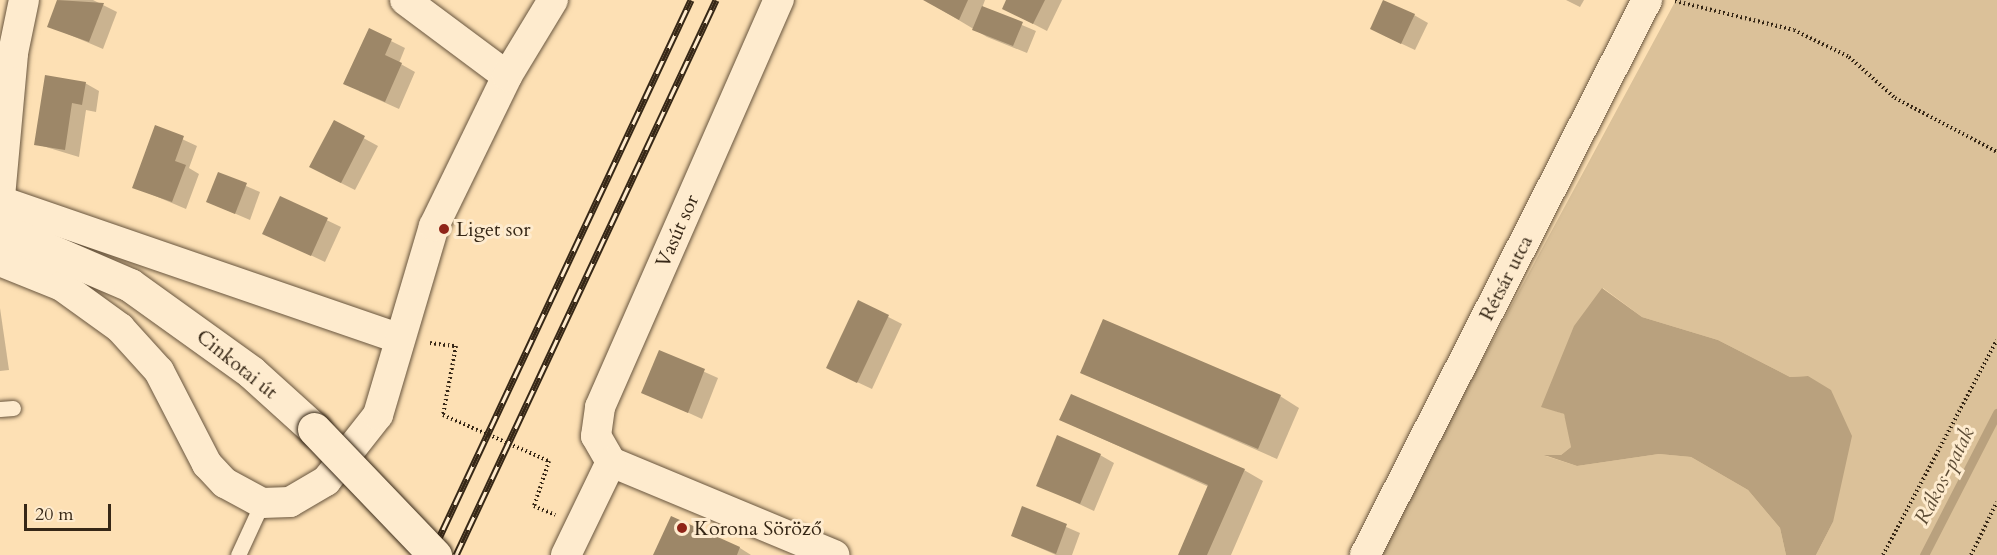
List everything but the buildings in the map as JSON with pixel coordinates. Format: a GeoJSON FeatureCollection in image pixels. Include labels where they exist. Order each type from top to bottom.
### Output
{"type":"FeatureCollection","features":[{"type":"Feature","properties":{"kind":"main road","name":"Cinkotai út"},"geometry":{"type":"LineString","coordinates":[[0,229],[130,285],[226,353],[314,429],[435,555]]}},
{"type":"Feature","properties":{"kind":"street"},"geometry":{"type":"LineString","coordinates":[[24,0],[13,53],[0,199],[410,340]]}},
{"type":"Feature","properties":{"kind":"street"},"geometry":{"type":"LineString","coordinates":[[405,0],[507,76]]}},
{"type":"Feature","properties":{"kind":"street"},"geometry":{"type":"LineString","coordinates":[[0,261],[62,286],[120,328],[159,371],[207,464],[225,483],[262,503],[290,502],[326,481],[360,443],[384,400],[410,340],[434,226],[507,76],[553,0]]}},
{"type":"Feature","properties":{"kind":"street","name":"Vasút sor"},"geometry":{"type":"LineString","coordinates":[[611,462],[596,436],[600,407],[779,0]]}},
{"type":"Feature","properties":{"kind":"street","name":"Rétsár utca"},"geometry":{"type":"LineString","coordinates":[[1365,555],[1647,0]]}},
{"type":"Feature","properties":{"kind":"street"},"geometry":{"type":"LineString","coordinates":[[566,555],[611,462],[815,551]]}},
{"type":"Feature","properties":{"kind":"lane"},"geometry":{"type":"LineString","coordinates":[[238,555],[262,503]]}},
{"type":"Feature","properties":{"kind":"path"},"geometry":{"type":"LineString","coordinates":[[1673,0],[1682,7],[1731,11],[1794,30],[1849,57],[1895,98],[1997,152]]}},
{"type":"Feature","properties":{"kind":"path"},"geometry":{"type":"LineString","coordinates":[[410,340],[456,346],[454,377],[443,415],[549,461],[534,506],[580,526]]}},
{"type":"Feature","properties":{"kind":"path"},"geometry":{"type":"LineString","coordinates":[[1883,555],[1997,340]]}},
{"type":"Feature","properties":{"kind":"path"},"geometry":{"type":"LineString","coordinates":[[1971,555],[1997,502]]}},
{"type":"Feature","properties":{"kind":"shaded area"},"geometry":{"type":"Polygon","coordinates":[[[1676,0],[1997,0],[1997,555],[1816,555],[1833,522],[1808,376],[1790,377],[1718,340],[1642,317],[1603,288],[1542,406],[1564,414],[1570,433],[1571,447],[1561,455],[1546,456],[1577,466],[1659,454],[1691,457],[1748,490],[1780,528],[1786,555],[1377,555],[1676,0]]]}},
{"type":"Feature","properties":{"kind":"shaded area"},"geometry":{"type":"Polygon","coordinates":[[[1602,288],[1642,317],[1718,340],[1790,377],[1808,376],[1831,390],[1852,436],[1833,522],[1816,555],[1786,555],[1780,528],[1748,490],[1691,457],[1659,454],[1577,466],[1544,455],[1561,455],[1571,447],[1564,414],[1541,407],[1574,326],[1602,288]]]}},
{"type":"Feature","properties":{"kind":"waterway","name":"Rákos-patak"},"geometry":{"type":"LineString","coordinates":[[1924,555],[1997,413]]}},
{"type":"Feature","properties":{"kind":"railway"},"geometry":{"type":"LineString","coordinates":[[431,555],[691,0]]}},
{"type":"Feature","properties":{"kind":"railway"},"geometry":{"type":"LineString","coordinates":[[456,555],[716,0]]}},
{"type":"Feature","properties":{"kind":"place","name":"Liget sor"},"geometry":{"type":"Point","coordinates":[444,229]}},
{"type":"Feature","properties":{"kind":"place","name":"Korona Söröző"},"geometry":{"type":"Point","coordinates":[682,528]}}]}
